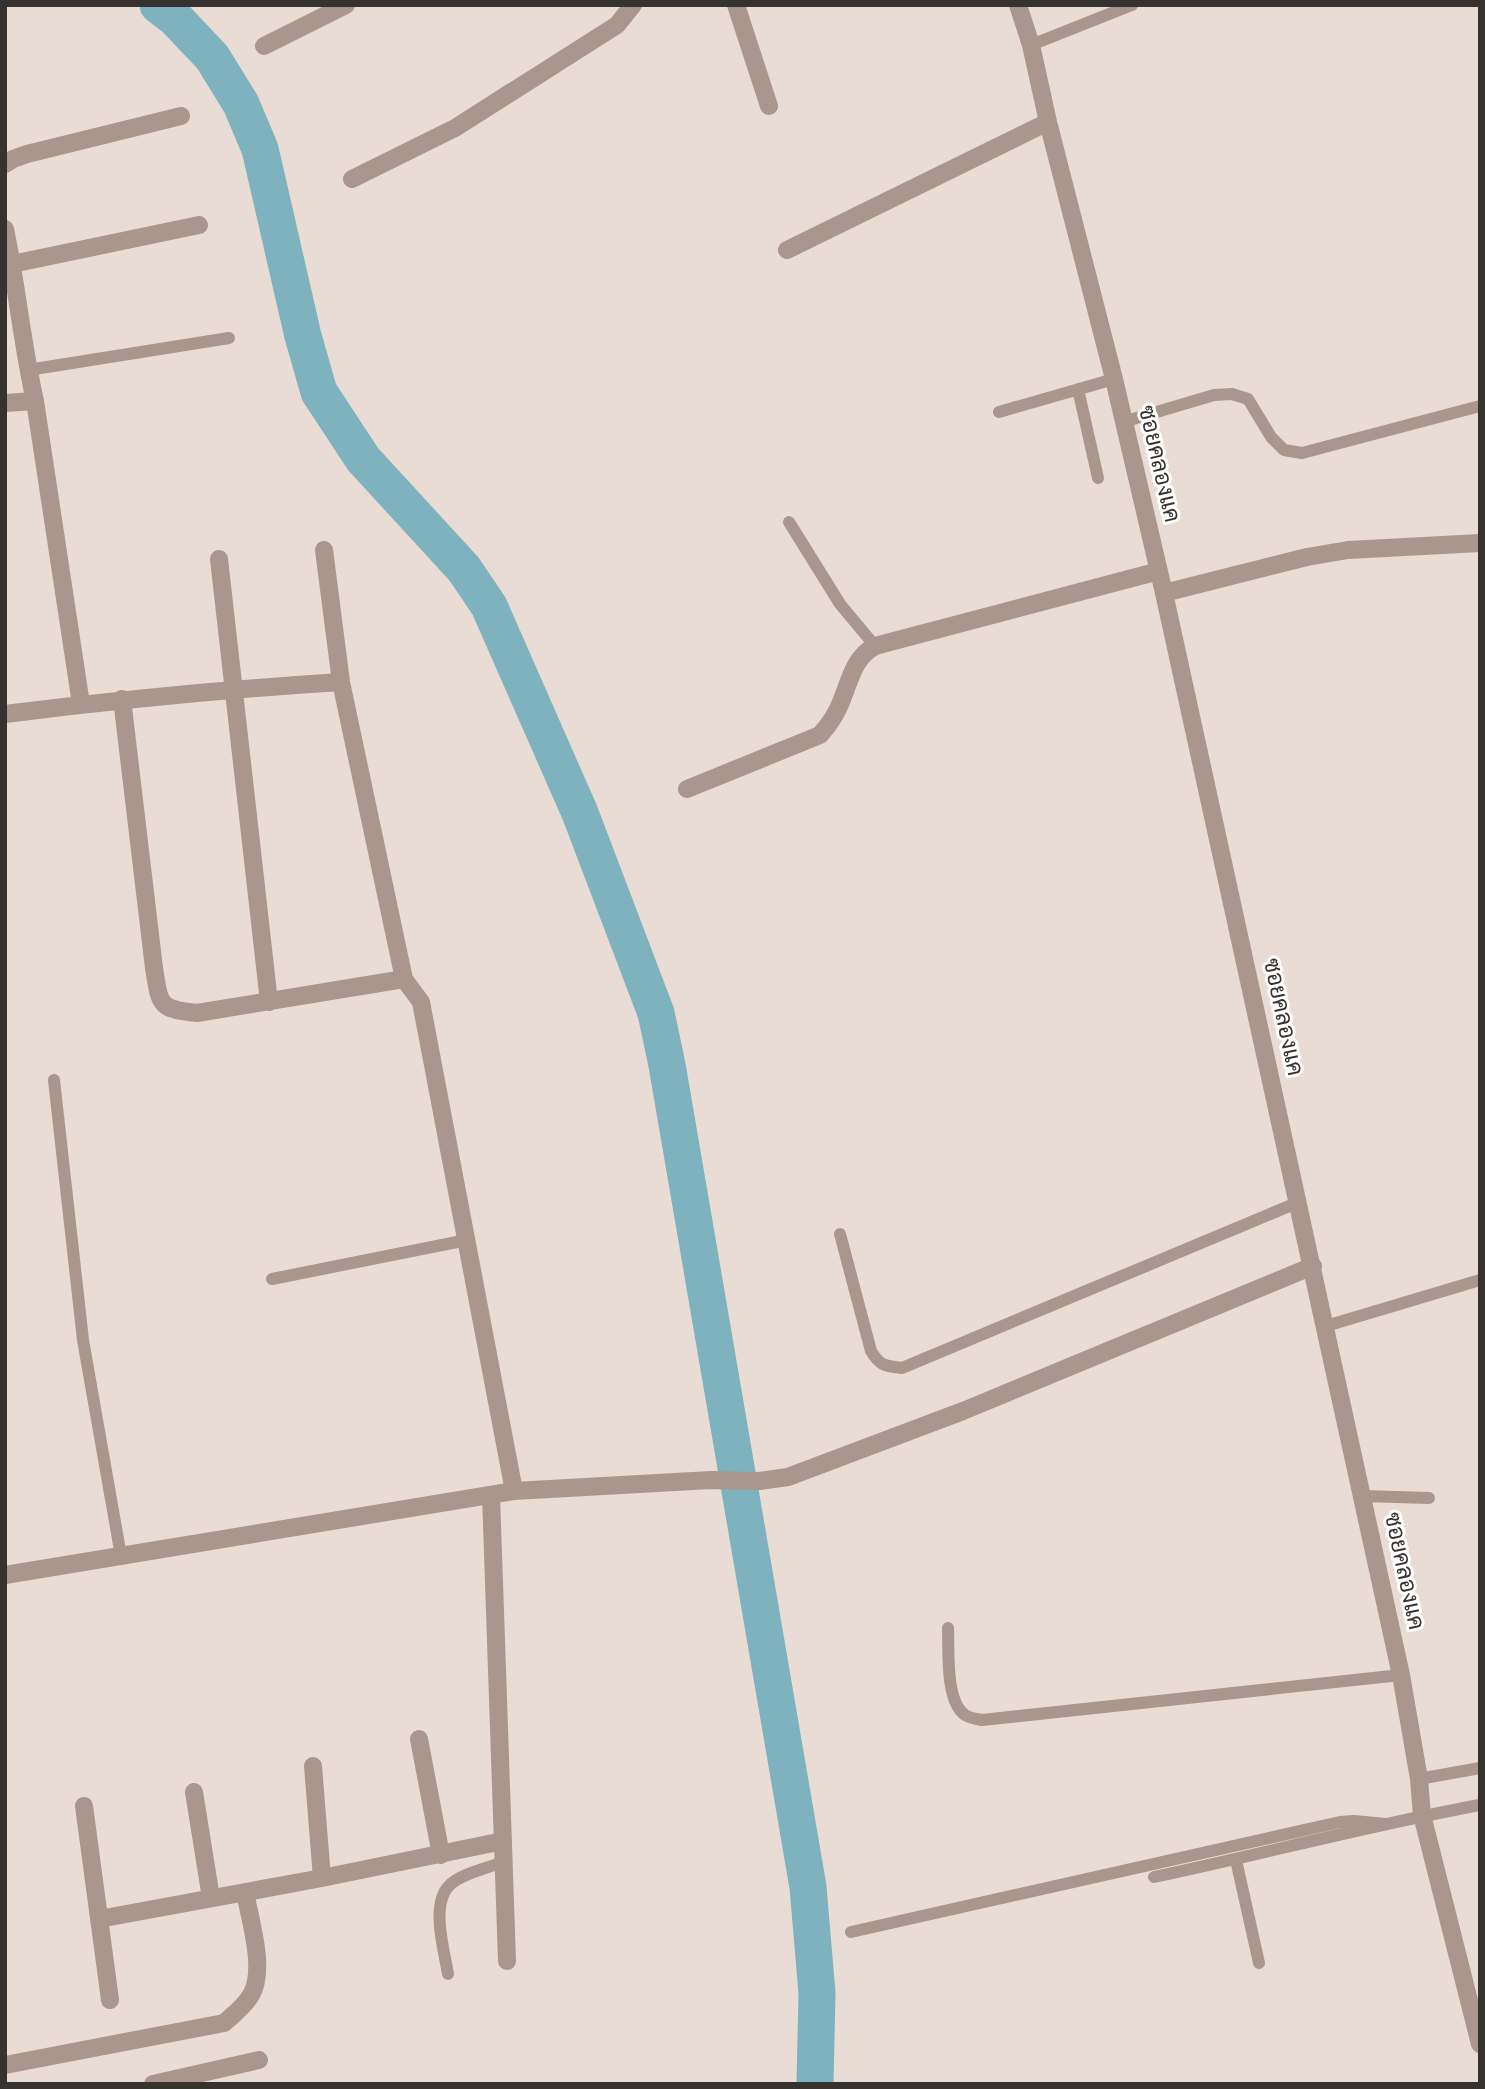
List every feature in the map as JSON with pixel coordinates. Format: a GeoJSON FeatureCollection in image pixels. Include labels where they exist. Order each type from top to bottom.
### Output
{"type":"FeatureCollection","features":[{"type":"Feature","properties":{"kind":"street"},"geometry":{"type":"LineString","coordinates":[[264,47],[346,5]]}},
{"type":"Feature","properties":{"kind":"street"},"geometry":{"type":"LineString","coordinates":[[352,179],[455,128],[617,25],[633,5]]}},
{"type":"Feature","properties":{"kind":"street"},"geometry":{"type":"LineString","coordinates":[[736,5],[769,106]]}},
{"type":"Feature","properties":{"kind":"street","name":"ซอยคลองแค"},"geometry":{"type":"LineString","coordinates":[[1018,5],[1031,45],[1114,379],[1164,593],[1401,1675],[1419,1779],[1422,1815],[1480,2044]]}},
{"type":"Feature","properties":{"kind":"street"},"geometry":{"type":"LineString","coordinates":[[5,164],[27,154],[181,116]]}},
{"type":"Feature","properties":{"kind":"street"},"geometry":{"type":"LineString","coordinates":[[787,250],[1048,122]]}},
{"type":"Feature","properties":{"kind":"street"},"geometry":{"type":"LineString","coordinates":[[12,264],[199,225]]}},
{"type":"Feature","properties":{"kind":"street"},"geometry":{"type":"LineString","coordinates":[[5,229],[35,401],[81,704]]}},
{"type":"Feature","properties":{"kind":"street"},"geometry":{"type":"LineString","coordinates":[[5,402],[35,401]]}},
{"type":"Feature","properties":{"kind":"street"},"geometry":{"type":"LineString","coordinates":[[1164,593],[1307,557],[1348,550],[1480,543]]}},
{"type":"Feature","properties":{"kind":"street"},"geometry":{"type":"LineString","coordinates":[[324,551],[341,682],[404,979],[421,1002],[514,1491]]}},
{"type":"Feature","properties":{"kind":"street"},"geometry":{"type":"LineString","coordinates":[[219,559],[269,1002]]}},
{"type":"Feature","properties":{"kind":"street"},"geometry":{"type":"LineString","coordinates":[[687,789],[820,735],[832,722],[859,658],[875,646],[1159,571]]}},
{"type":"Feature","properties":{"kind":"street"},"geometry":{"type":"LineString","coordinates":[[5,714],[122,699],[341,682]]}},
{"type":"Feature","properties":{"kind":"street"},"geometry":{"type":"LineString","coordinates":[[122,699],[159,998],[166,1007],[197,1013],[404,979]]}},
{"type":"Feature","properties":{"kind":"street"},"geometry":{"type":"LineString","coordinates":[[5,1575],[514,1491],[711,1480],[758,1481],[788,1477],[963,1410],[1312,1266]]}},
{"type":"Feature","properties":{"kind":"street"},"geometry":{"type":"LineString","coordinates":[[491,1495],[507,1961]]}},
{"type":"Feature","properties":{"kind":"street"},"geometry":{"type":"LineString","coordinates":[[419,1739],[441,1854]]}},
{"type":"Feature","properties":{"kind":"street"},"geometry":{"type":"LineString","coordinates":[[313,1766],[322,1878]]}},
{"type":"Feature","properties":{"kind":"street"},"geometry":{"type":"LineString","coordinates":[[194,1792],[211,1898]]}},
{"type":"Feature","properties":{"kind":"street"},"geometry":{"type":"LineString","coordinates":[[84,1807],[110,2000]]}},
{"type":"Feature","properties":{"kind":"street"},"geometry":{"type":"LineString","coordinates":[[99,1919],[503,1841]]}},
{"type":"Feature","properties":{"kind":"street"},"geometry":{"type":"LineString","coordinates":[[5,2065],[224,2023],[247,2001],[257,1977],[257,1957],[245,1892]]}},
{"type":"Feature","properties":{"kind":"street"},"geometry":{"type":"LineString","coordinates":[[153,2084],[259,2060]]}},
{"type":"Feature","properties":{"kind":"lane"},"geometry":{"type":"LineString","coordinates":[[1031,45],[1132,5]]}},
{"type":"Feature","properties":{"kind":"lane"},"geometry":{"type":"LineString","coordinates":[[28,370],[229,338]]}},
{"type":"Feature","properties":{"kind":"lane"},"geometry":{"type":"LineString","coordinates":[[999,412],[1114,379]]}},
{"type":"Feature","properties":{"kind":"lane"},"geometry":{"type":"LineString","coordinates":[[1078,389],[1098,478]]}},
{"type":"Feature","properties":{"kind":"lane"},"geometry":{"type":"LineString","coordinates":[[1123,422],[1214,395],[1232,394],[1248,399],[1271,438],[1284,450],[1302,453],[1480,406]]}},
{"type":"Feature","properties":{"kind":"lane"},"geometry":{"type":"LineString","coordinates":[[789,522],[840,604],[875,646]]}},
{"type":"Feature","properties":{"kind":"lane"},"geometry":{"type":"LineString","coordinates":[[54,1080],[83,1340],[121,1556]]}},
{"type":"Feature","properties":{"kind":"lane"},"geometry":{"type":"LineString","coordinates":[[840,1234],[871,1351],[877,1362],[902,1367],[1298,1202]]}},
{"type":"Feature","properties":{"kind":"lane"},"geometry":{"type":"LineString","coordinates":[[272,1279],[467,1240]]}},
{"type":"Feature","properties":{"kind":"lane"},"geometry":{"type":"LineString","coordinates":[[1326,1326],[1480,1280]]}},
{"type":"Feature","properties":{"kind":"lane"},"geometry":{"type":"LineString","coordinates":[[1363,1496],[1429,1498]]}},
{"type":"Feature","properties":{"kind":"lane"},"geometry":{"type":"LineString","coordinates":[[948,1628],[950,1677],[956,1702],[966,1716],[982,1720],[1401,1675]]}},
{"type":"Feature","properties":{"kind":"lane"},"geometry":{"type":"LineString","coordinates":[[1419,1779],[1480,1768]]}},
{"type":"Feature","properties":{"kind":"lane"},"geometry":{"type":"LineString","coordinates":[[1154,1877],[1422,1815],[1480,1805]]}},
{"type":"Feature","properties":{"kind":"lane"},"geometry":{"type":"LineString","coordinates":[[851,1932],[1340,1822],[1386,1824]]}},
{"type":"Feature","properties":{"kind":"lane"},"geometry":{"type":"LineString","coordinates":[[1236,1860],[1259,1963]]}},
{"type":"Feature","properties":{"kind":"lane"},"geometry":{"type":"LineString","coordinates":[[448,1974],[439,1913],[443,1893],[453,1882],[503,1862]]}},
{"type":"Feature","properties":{"kind":"waterway"},"geometry":{"type":"LineString","coordinates":[[158,5],[175,18],[212,57],[241,104],[260,149],[303,336],[319,392],[363,459],[464,569],[489,606],[580,813],[656,1013],[808,1887],[817,1993],[815,2084]]}}]}
